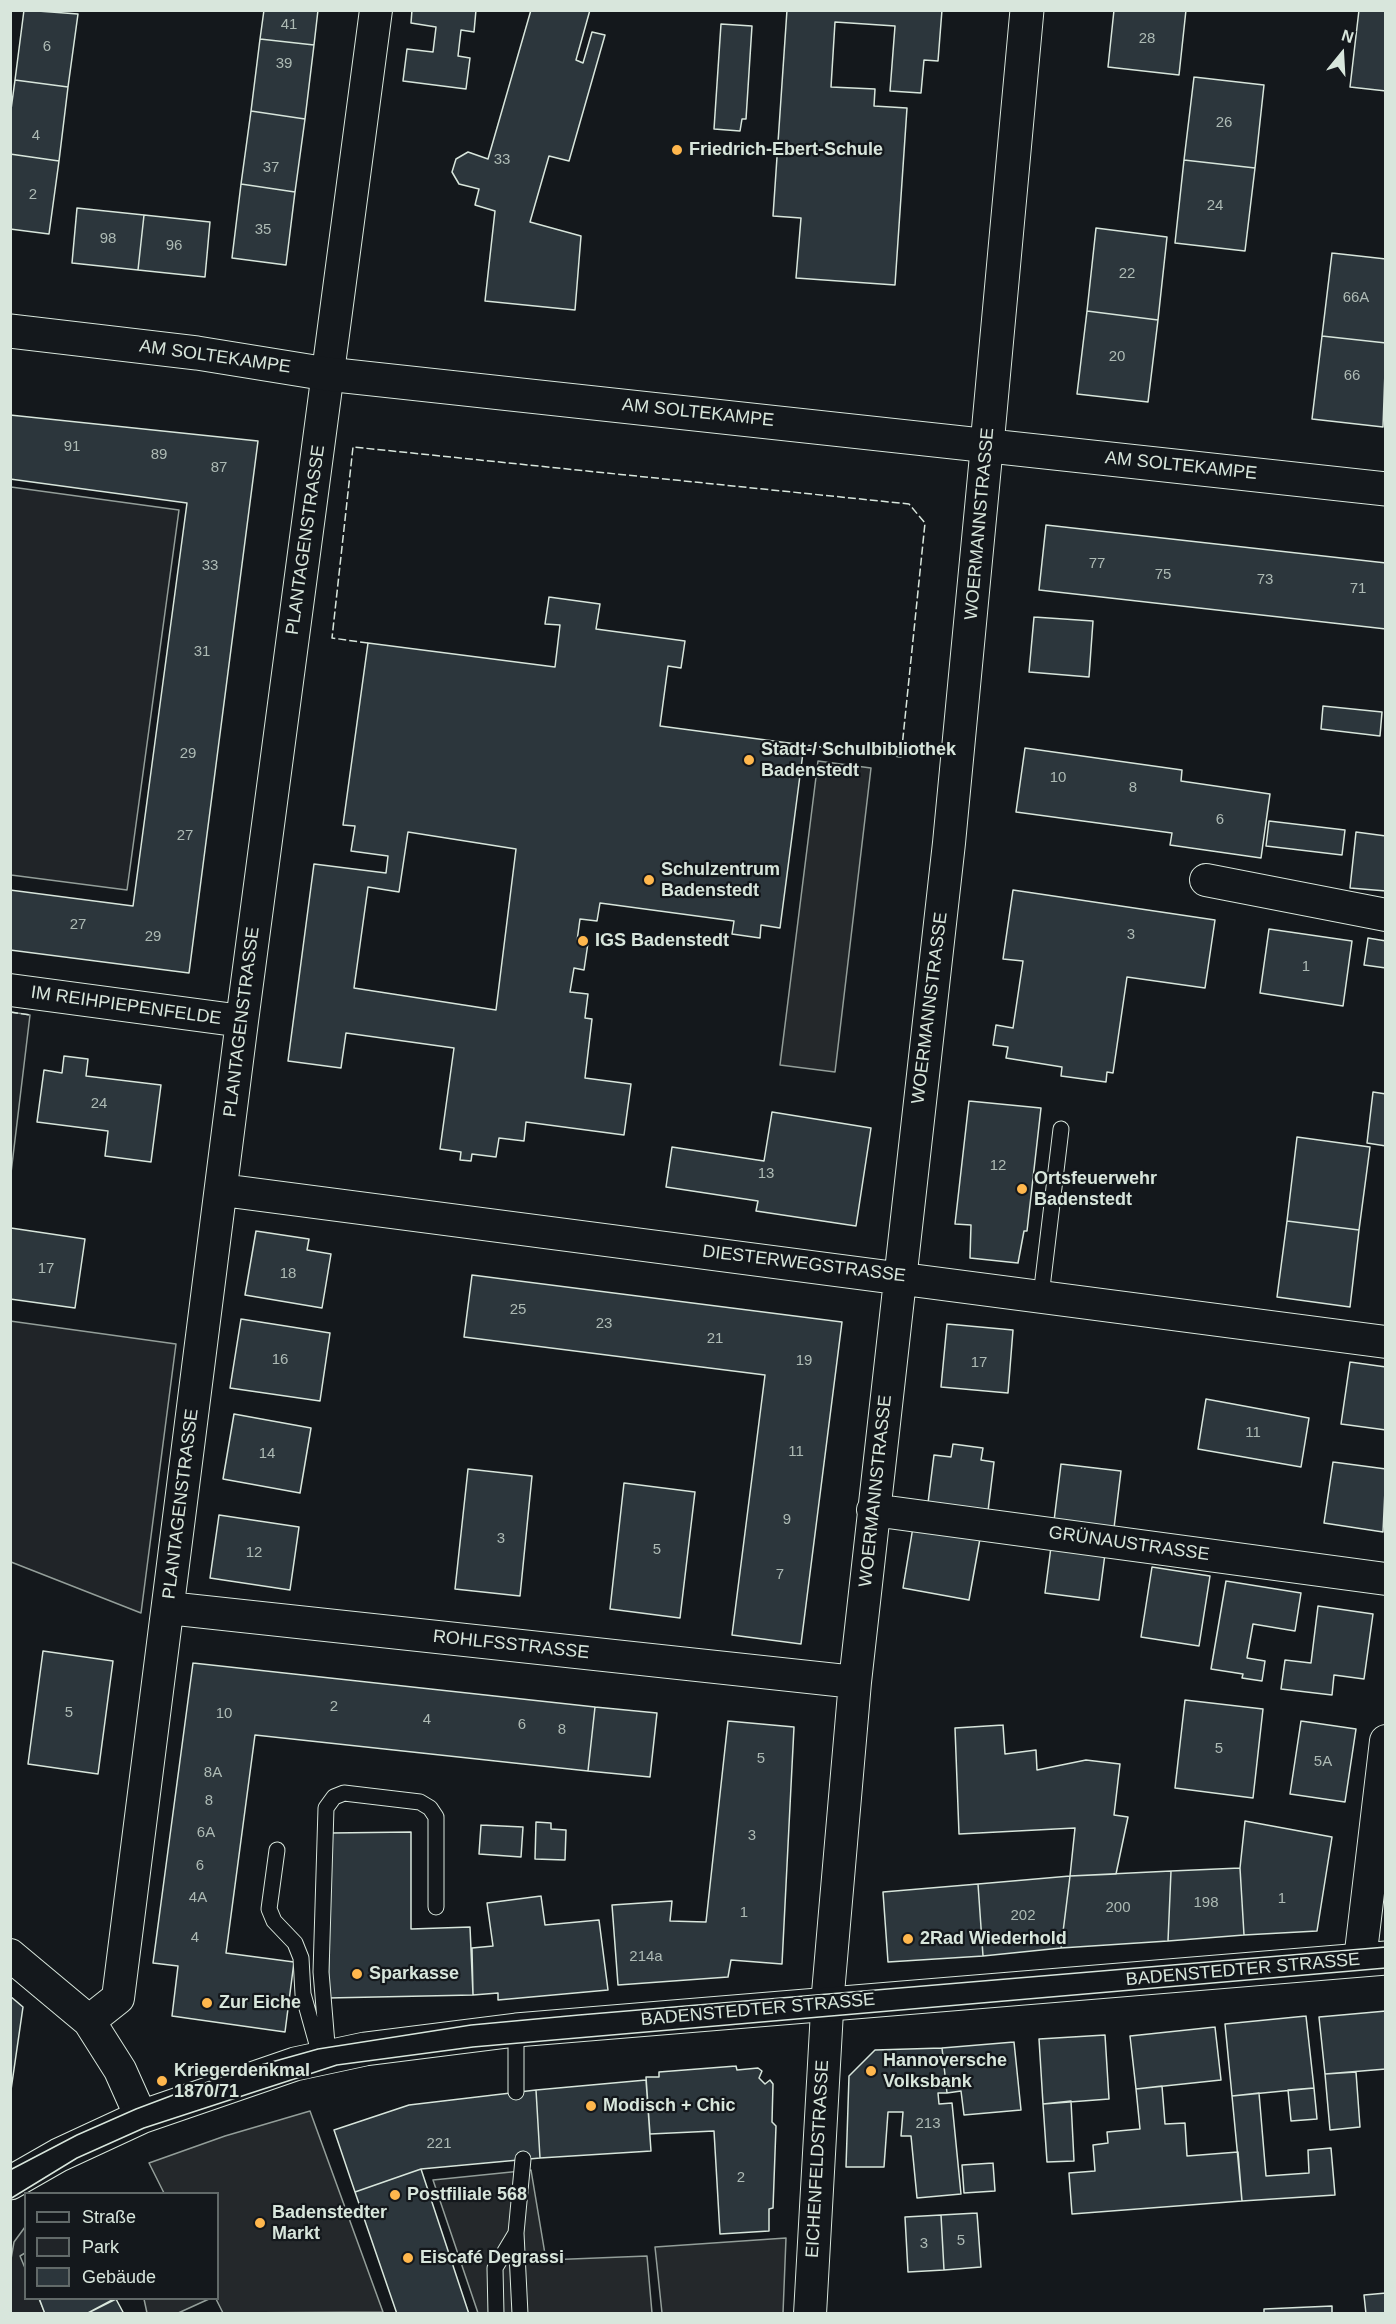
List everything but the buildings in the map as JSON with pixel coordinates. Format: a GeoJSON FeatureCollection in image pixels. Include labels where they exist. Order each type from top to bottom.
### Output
{"type":"FeatureCollection","features":[{"type":"Feature","properties":{"kind":"street","name":"PLANTAGENSTRASSE"},"geometry":{"type":"LineString","coordinates":[[89,2021],[118,1998],[242,1021],[376,10]]}},
{"type":"Feature","properties":{"kind":"street","name":"WOERMANNSTRASSE"},"geometry":{"type":"LineString","coordinates":[[827,2005],[855,1682],[873,1510],[949,843],[1027,10]]}},
{"type":"Feature","properties":{"kind":"street","name":"AM SOLTEKAMPE"},"geometry":{"type":"LineString","coordinates":[[10,331],[197,353],[327,374],[1386,489]]}},
{"type":"Feature","properties":{"kind":"street"},"geometry":{"type":"LineString","coordinates":[[1206,880],[1386,915]]}},
{"type":"Feature","properties":{"kind":"street","name":"IM REIHPIEPENFELDE"},"geometry":{"type":"LineString","coordinates":[[10,990],[242,1021]]}},
{"type":"Feature","properties":{"kind":"street","name":"DIESTERWEGSTRASSE"},"geometry":{"type":"LineString","coordinates":[[222,1190],[1386,1342]]}},
{"type":"Feature","properties":{"kind":"street","name":"GRÜNAUSTRASSE"},"geometry":{"type":"LineString","coordinates":[[873,1510],[1386,1579]]}},
{"type":"Feature","properties":{"kind":"street","name":"ROHLFSSTRASSE"},"geometry":{"type":"LineString","coordinates":[[168,1608],[855,1682]]}},
{"type":"Feature","properties":{"kind":"street"},"geometry":{"type":"LineString","coordinates":[[1373,1959],[1386,1741]]}},
{"type":"Feature","properties":{"kind":"street"},"geometry":{"type":"LineString","coordinates":[[10,1955],[89,2021],[120,2070],[141,2117]]}},
{"type":"Feature","properties":{"kind":"street","name":"BADENSTEDTER STRASSE"},"geometry":{"type":"LineString","coordinates":[[10,2183],[59,2155],[141,2117],[295,2064],[324,2057],[516,2030],[1373,1959]]}},
{"type":"Feature","properties":{"kind":"street","name":"EICHENFELDSTRASSE"},"geometry":{"type":"LineString","coordinates":[[810,2313],[827,2005]]}},
{"type":"Feature","properties":{"kind":"lane"},"geometry":{"type":"LineString","coordinates":[[1041,1296],[1061,1129]]}},
{"type":"Feature","properties":{"kind":"lane"},"geometry":{"type":"LineString","coordinates":[[324,2057],[321,1972],[326,1808],[334,1797],[344,1793],[420,1802],[430,1808],[436,1817],[436,1907]]}},
{"type":"Feature","properties":{"kind":"lane"},"geometry":{"type":"LineString","coordinates":[[277,1850],[270,1909],[274,1921],[295,1943],[301,1958],[303,1994],[324,2057]]}},
{"type":"Feature","properties":{"kind":"lane"},"geometry":{"type":"LineString","coordinates":[[516,2030],[516,2092]]}},
{"type":"Feature","properties":{"kind":"lane"},"geometry":{"type":"LineString","coordinates":[[520,2313],[516,2233],[523,2159]]}},
{"type":"Feature","properties":{"kind":"lane"},"geometry":{"type":"LineString","coordinates":[[496,2313],[495,2268],[516,2233]]}},
{"type":"Feature","properties":{"kind":"green space"},"geometry":{"type":"Polygon","coordinates":[[[11,487],[179,510],[127,890],[11,875],[11,487]]]}},
{"type":"Feature","properties":{"kind":"green space"},"geometry":{"type":"Polygon","coordinates":[[[11,1012],[30,1015],[10,1173],[11,1012]]]}},
{"type":"Feature","properties":{"kind":"green space"},"geometry":{"type":"Polygon","coordinates":[[[10,1321],[176,1344],[141,1613],[11,1562],[10,1321]]]}},
{"type":"Feature","properties":{"kind":"green space"},"geometry":{"type":"Polygon","coordinates":[[[24,2228],[24,2254],[20,2256],[24,2266],[24,2300],[39,2300],[45,2313],[11,2314],[11,2259],[14,2242],[24,2228]]]}},
{"type":"Feature","properties":{"kind":"shaded area"},"geometry":{"type":"Polygon","coordinates":[[[818,761],[871,768],[835,1072],[780,1065],[818,761]]]}},
{"type":"Feature","properties":{"kind":"shaded area"},"geometry":{"type":"Polygon","coordinates":[[[310,2111],[383,2312],[223,2313],[216,2300],[219,2300],[219,2192],[164,2192],[149,2163],[225,2136],[310,2111]]]}},
{"type":"Feature","properties":{"kind":"shaded area"},"geometry":{"type":"Polygon","coordinates":[[[531,2170],[546,2260],[647,2256],[652,2313],[478,2313],[433,2180],[531,2170]]]}},
{"type":"Feature","properties":{"kind":"shaded area"},"geometry":{"type":"Polygon","coordinates":[[[786,2238],[783,2313],[662,2313],[655,2247],[786,2238]]]}},
{"type":"Feature","properties":{"kind":"shaded area"},"geometry":{"type":"Polygon","coordinates":[[[144,2300],[207,2300],[176,2314],[147,2313],[144,2300]]]}},
{"type":"Feature","properties":{"kind":"tram line"},"geometry":{"type":"LineString","coordinates":[[10,2170],[77,2135],[136,2109],[229,2074],[318,2049],[471,2025],[1386,1947]]}},
{"type":"Feature","properties":{"kind":"tram line"},"geometry":{"type":"LineString","coordinates":[[10,2199],[77,2158],[144,2128],[337,2065],[473,2047],[1386,1968]]}},
{"type":"Feature","properties":{"kind":"fence"},"geometry":{"type":"LineString","coordinates":[[368,643],[332,638],[353,447],[909,504],[925,523],[901,757],[804,745]]}},
{"type":"Feature","properties":{"kind":"fence"},"geometry":{"type":"LineString","coordinates":[[10,1012],[30,1015]]}},
{"type":"Feature","properties":{"kind":"place","name":"Friedrich-Ebert-Schule"},"geometry":{"type":"Point","coordinates":[677,150]}},
{"type":"Feature","properties":{"kind":"place","name":"Stadt-/ Schulbibliothek Badenstedt"},"geometry":{"type":"Point","coordinates":[749,760]}},
{"type":"Feature","properties":{"kind":"place","name":"Schulzentrum Badenstedt"},"geometry":{"type":"Point","coordinates":[649,880]}},
{"type":"Feature","properties":{"kind":"place","name":"IGS Badenstedt"},"geometry":{"type":"Point","coordinates":[583,941]}},
{"type":"Feature","properties":{"kind":"place","name":"Ortsfeuerwehr Badenstedt"},"geometry":{"type":"Point","coordinates":[1022,1189]}},
{"type":"Feature","properties":{"kind":"place","name":"2Rad Wiederhold"},"geometry":{"type":"Point","coordinates":[908,1939]}},
{"type":"Feature","properties":{"kind":"place","name":"Sparkasse"},"geometry":{"type":"Point","coordinates":[357,1974]}},
{"type":"Feature","properties":{"kind":"place","name":"Zur Eiche"},"geometry":{"type":"Point","coordinates":[207,2003]}},
{"type":"Feature","properties":{"kind":"place","name":"Hannoversche Volksbank"},"geometry":{"type":"Point","coordinates":[871,2071]}},
{"type":"Feature","properties":{"kind":"place","name":"Kriegerdenkmal 1870/71"},"geometry":{"type":"Point","coordinates":[162,2081]}},
{"type":"Feature","properties":{"kind":"place","name":"Modisch + Chic"},"geometry":{"type":"Point","coordinates":[591,2106]}},
{"type":"Feature","properties":{"kind":"place","name":"Postfiliale 568"},"geometry":{"type":"Point","coordinates":[395,2195]}},
{"type":"Feature","properties":{"kind":"place","name":"Badenstedter Markt"},"geometry":{"type":"Point","coordinates":[260,2223]}},
{"type":"Feature","properties":{"kind":"place","name":"Eiscafé Degrassi"},"geometry":{"type":"Point","coordinates":[408,2258]}}]}
